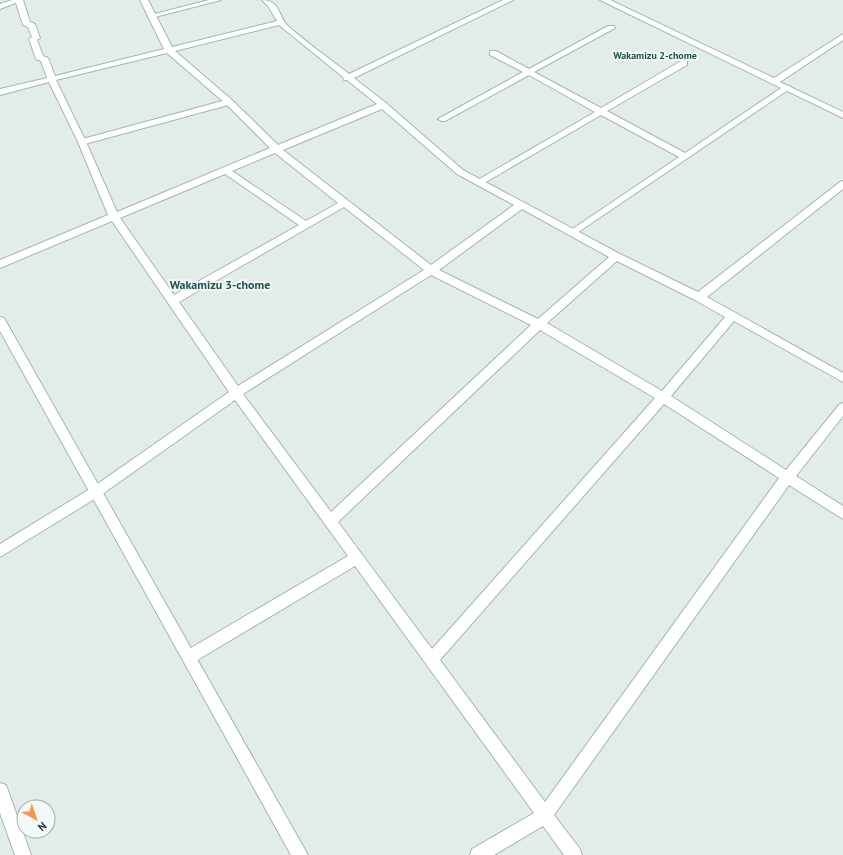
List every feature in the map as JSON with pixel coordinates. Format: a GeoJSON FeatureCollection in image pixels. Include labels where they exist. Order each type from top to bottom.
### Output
{"type":"FeatureCollection","features":[{"type":"Feature","properties":{"kind":"street"},"geometry":{"type":"LineString","coordinates":[[0,7],[19,0],[27,25],[31,24],[36,38],[32,39],[40,59],[44,58],[52,80],[82,142],[114,217],[236,393],[574,855]]}},
{"type":"Feature","properties":{"kind":"street"},"geometry":{"type":"LineString","coordinates":[[144,0],[169,50],[230,102],[277,150],[431,270],[539,324],[663,397],[843,512]]}},
{"type":"Feature","properties":{"kind":"street"},"geometry":{"type":"LineString","coordinates":[[266,0],[269,4],[271,4],[284,26],[383,106],[460,172],[574,232],[616,256],[699,297],[731,317],[843,378]]}},
{"type":"Feature","properties":{"kind":"street"},"geometry":{"type":"LineString","coordinates":[[347,78],[509,0]]}},
{"type":"Feature","properties":{"kind":"street"},"geometry":{"type":"LineString","coordinates":[[604,0],[843,115]]}},
{"type":"Feature","properties":{"kind":"street"},"geometry":{"type":"LineString","coordinates":[[0,92],[282,22]]}},
{"type":"Feature","properties":{"kind":"street"},"geometry":{"type":"LineString","coordinates":[[774,82],[843,36]]}},
{"type":"Feature","properties":{"kind":"street"},"geometry":{"type":"LineString","coordinates":[[0,264],[383,106]]}},
{"type":"Feature","properties":{"kind":"street"},"geometry":{"type":"LineString","coordinates":[[226,171],[306,225]]}},
{"type":"Feature","properties":{"kind":"street"},"geometry":{"type":"LineString","coordinates":[[699,297],[843,184]]}},
{"type":"Feature","properties":{"kind":"street"},"geometry":{"type":"LineString","coordinates":[[172,301],[345,203]]}},
{"type":"Feature","properties":{"kind":"street"},"geometry":{"type":"LineString","coordinates":[[0,551],[97,491],[236,393],[431,270],[521,204]]}},
{"type":"Feature","properties":{"kind":"street"},"geometry":{"type":"LineString","coordinates":[[330,521],[539,324],[616,256]]}},
{"type":"Feature","properties":{"kind":"street"},"geometry":{"type":"LineString","coordinates":[[431,660],[663,397],[731,317]]}},
{"type":"Feature","properties":{"kind":"street"},"geometry":{"type":"LineString","coordinates":[[0,321],[97,491],[300,855]]}},
{"type":"Feature","properties":{"kind":"street"},"geometry":{"type":"LineString","coordinates":[[478,855],[544,816],[788,476],[843,408]]}},
{"type":"Feature","properties":{"kind":"street"},"geometry":{"type":"LineString","coordinates":[[189,657],[356,558]]}},
{"type":"Feature","properties":{"kind":"street"},"geometry":{"type":"LineString","coordinates":[[0,790],[23,855]]}},
{"type":"Feature","properties":{"kind":"lane"},"geometry":{"type":"LineString","coordinates":[[151,16],[218,0]]}},
{"type":"Feature","properties":{"kind":"lane"},"geometry":{"type":"LineString","coordinates":[[442,119],[611,28]]}},
{"type":"Feature","properties":{"kind":"lane"},"geometry":{"type":"LineString","coordinates":[[493,52],[685,157]]}},
{"type":"Feature","properties":{"kind":"lane"},"geometry":{"type":"LineString","coordinates":[[480,183],[684,63]]}},
{"type":"Feature","properties":{"kind":"lane"},"geometry":{"type":"LineString","coordinates":[[574,232],[786,88]]}},
{"type":"Feature","properties":{"kind":"lane"},"geometry":{"type":"LineString","coordinates":[[82,142],[230,102]]}},
{"type":"Feature","properties":{"kind":"district","name":"Wakamizu 2-chome"},"geometry":{"type":"Point","coordinates":[655,55]}},
{"type":"Feature","properties":{"kind":"district","name":"Wakamizu 3-chome"},"geometry":{"type":"Point","coordinates":[220,285]}}]}
